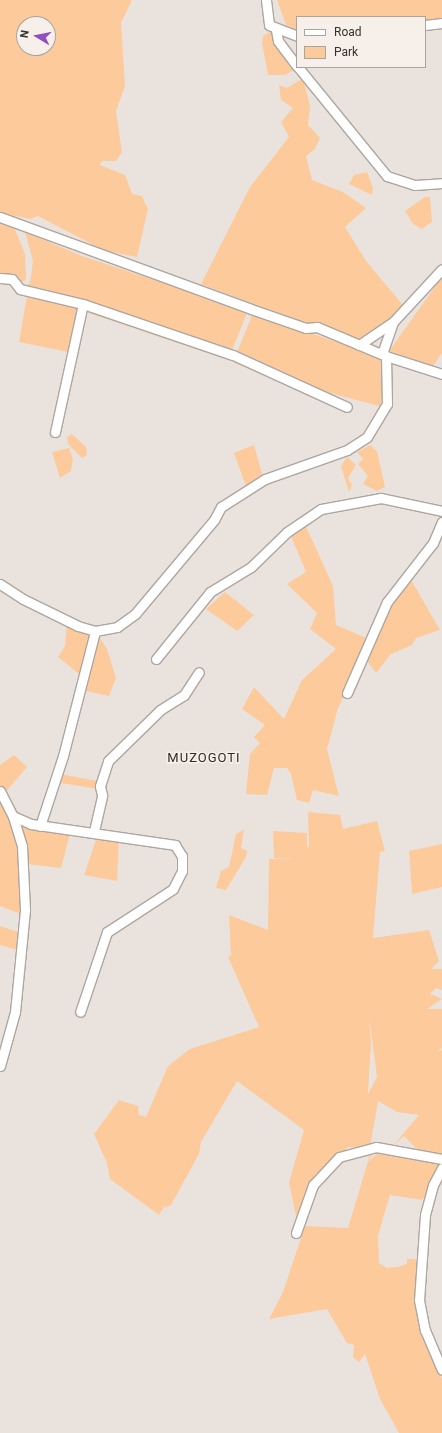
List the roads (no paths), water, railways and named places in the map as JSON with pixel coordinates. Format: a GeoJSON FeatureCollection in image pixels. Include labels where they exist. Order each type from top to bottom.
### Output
{"type":"FeatureCollection","features":[{"type":"Feature","properties":{"kind":"street"},"geometry":{"type":"LineString","coordinates":[[266,0],[267,21],[276,30],[296,36]]}},
{"type":"Feature","properties":{"kind":"street"},"geometry":{"type":"LineString","coordinates":[[426,25],[442,23]]}},
{"type":"Feature","properties":{"kind":"street"},"geometry":{"type":"LineString","coordinates":[[276,30],[278,41],[296,64]]}},
{"type":"Feature","properties":{"kind":"street"},"geometry":{"type":"LineString","coordinates":[[300,68],[387,176],[415,185],[442,183]]}},
{"type":"Feature","properties":{"kind":"street"},"geometry":{"type":"LineString","coordinates":[[0,217],[384,355],[442,374]]}},
{"type":"Feature","properties":{"kind":"street"},"geometry":{"type":"LineString","coordinates":[[359,345],[393,322],[442,269]]}},
{"type":"Feature","properties":{"kind":"street"},"geometry":{"type":"LineString","coordinates":[[0,278],[12,279],[20,289],[83,304],[243,359],[347,407]]}},
{"type":"Feature","properties":{"kind":"street"},"geometry":{"type":"LineString","coordinates":[[56,432],[83,304]]}},
{"type":"Feature","properties":{"kind":"street"},"geometry":{"type":"LineString","coordinates":[[0,584],[23,600],[95,631],[117,627],[134,614],[214,520],[221,507],[265,479],[347,450],[367,437],[383,416],[388,399],[384,355],[393,322]]}},
{"type":"Feature","properties":{"kind":"street"},"geometry":{"type":"LineString","coordinates":[[156,658],[210,592],[251,567],[287,532],[321,509],[381,498],[442,511]]}},
{"type":"Feature","properties":{"kind":"street"},"geometry":{"type":"LineString","coordinates":[[347,693],[387,602],[433,543],[442,522]]}},
{"type":"Feature","properties":{"kind":"street"},"geometry":{"type":"LineString","coordinates":[[22,846],[36,825],[63,756],[95,631]]}},
{"type":"Feature","properties":{"kind":"street"},"geometry":{"type":"LineString","coordinates":[[94,831],[102,795],[100,786],[108,761],[160,710],[184,695],[199,672]]}},
{"type":"Feature","properties":{"kind":"street"},"geometry":{"type":"LineString","coordinates":[[0,791],[13,816],[22,846],[26,910],[18,992],[0,1066]]}},
{"type":"Feature","properties":{"kind":"street"},"geometry":{"type":"LineString","coordinates":[[13,816],[36,825],[94,831],[176,845],[183,862],[179,881],[168,894],[107,932],[80,1012]]}},
{"type":"Feature","properties":{"kind":"street"},"geometry":{"type":"LineString","coordinates":[[296,1233],[313,1185],[339,1157],[376,1147],[442,1160]]}},
{"type":"Feature","properties":{"kind":"street"},"geometry":{"type":"LineString","coordinates":[[442,1168],[433,1185],[425,1215],[419,1300],[424,1330],[442,1370]]}},
{"type":"Feature","properties":{"kind":"district","name":"MUZOGOTI"},"geometry":{"type":"Point","coordinates":[204,758]}}]}
